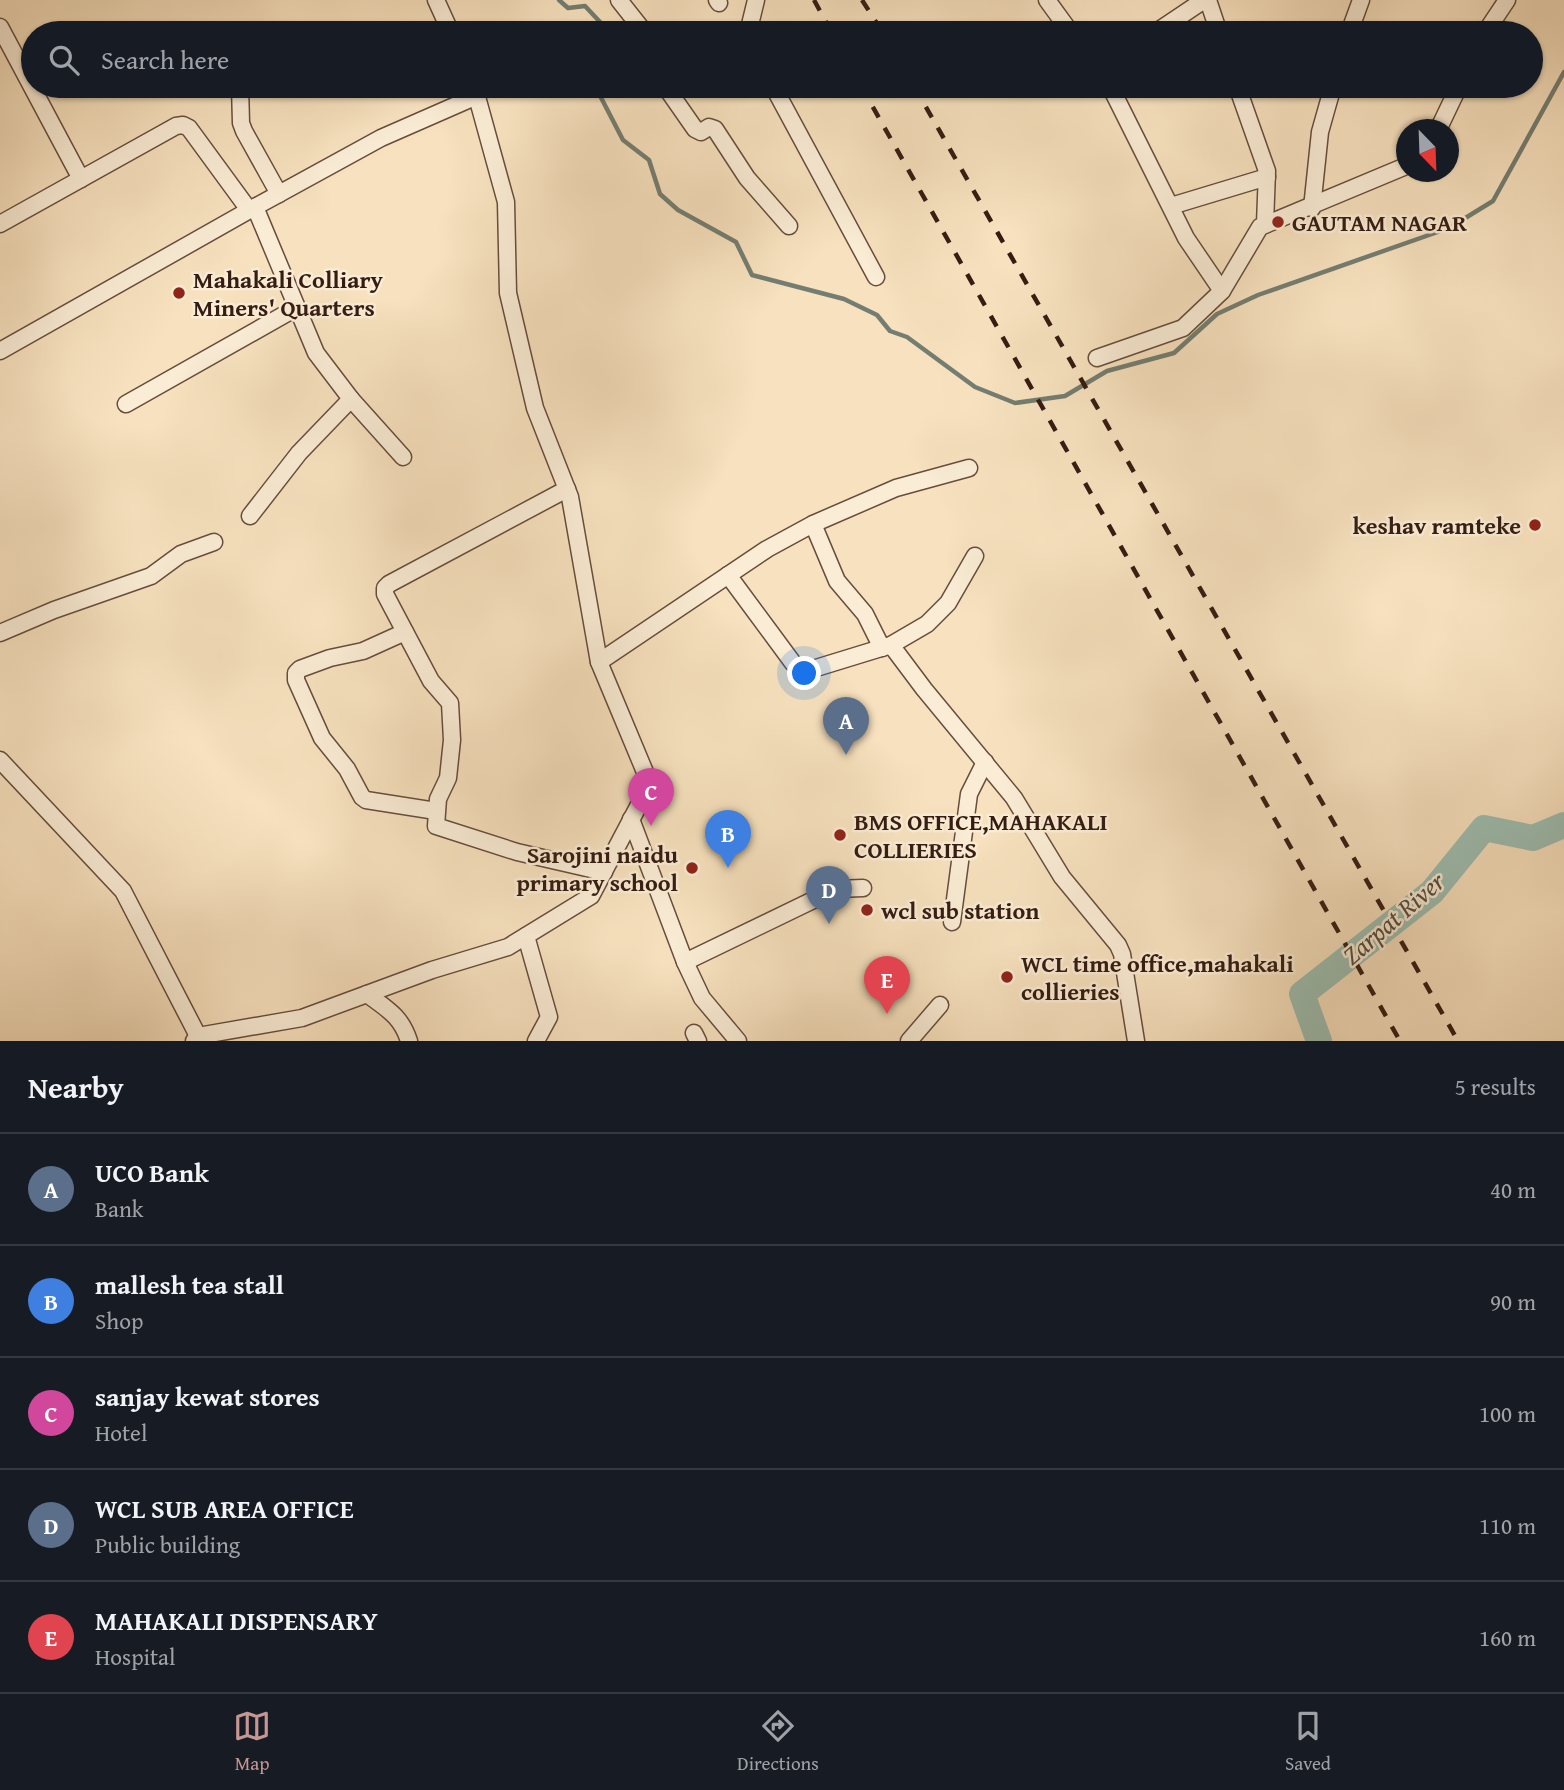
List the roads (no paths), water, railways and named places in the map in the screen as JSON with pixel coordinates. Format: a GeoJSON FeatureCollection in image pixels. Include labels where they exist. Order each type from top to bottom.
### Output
{"type":"FeatureCollection","features":[{"type":"Feature","properties":{"kind":"street"},"geometry":{"type":"LineString","coordinates":[[436,0],[446,21]]}},
{"type":"Feature","properties":{"kind":"street"},"geometry":{"type":"LineString","coordinates":[[619,0],[636,21]]}},
{"type":"Feature","properties":{"kind":"street"},"geometry":{"type":"LineString","coordinates":[[751,21],[756,0]]}},
{"type":"Feature","properties":{"kind":"street"},"geometry":{"type":"LineString","coordinates":[[1047,0],[1062,21]]}},
{"type":"Feature","properties":{"kind":"street"},"geometry":{"type":"LineString","coordinates":[[1174,21],[1206,0],[1214,21]]}},
{"type":"Feature","properties":{"kind":"street"},"geometry":{"type":"LineString","coordinates":[[1353,21],[1361,0]]}},
{"type":"Feature","properties":{"kind":"street"},"geometry":{"type":"LineString","coordinates":[[1493,21],[1507,0]]}},
{"type":"Feature","properties":{"kind":"street"},"geometry":{"type":"LineString","coordinates":[[0,27],[21,66]]}},
{"type":"Feature","properties":{"kind":"street"},"geometry":{"type":"LineString","coordinates":[[38,98],[81,179]]}},
{"type":"Feature","properties":{"kind":"street"},"geometry":{"type":"LineString","coordinates":[[241,98],[244,131],[279,194]]}},
{"type":"Feature","properties":{"kind":"street"},"geometry":{"type":"LineString","coordinates":[[0,351],[381,138],[462,98]]}},
{"type":"Feature","properties":{"kind":"street"},"geometry":{"type":"LineString","coordinates":[[0,760],[123,891],[196,1038],[302,1018],[432,970],[508,947],[591,895],[650,784],[598,662],[567,489],[535,408],[508,293],[506,202],[478,98]]}},
{"type":"Feature","properties":{"kind":"street"},"geometry":{"type":"LineString","coordinates":[[673,98],[695,129],[701,132],[709,127],[715,129],[747,178],[789,226]]}},
{"type":"Feature","properties":{"kind":"street"},"geometry":{"type":"LineString","coordinates":[[779,98],[876,277]]}},
{"type":"Feature","properties":{"kind":"street"},"geometry":{"type":"LineString","coordinates":[[1116,98],[1196,255],[1222,291]]}},
{"type":"Feature","properties":{"kind":"street"},"geometry":{"type":"LineString","coordinates":[[1241,98],[1267,171],[1265,224]]}},
{"type":"Feature","properties":{"kind":"street"},"geometry":{"type":"LineString","coordinates":[[1312,208],[1320,132],[1330,98]]}},
{"type":"Feature","properties":{"kind":"street"},"geometry":{"type":"LineString","coordinates":[[1443,119],[1453,98]]}},
{"type":"Feature","properties":{"kind":"street"},"geometry":{"type":"LineString","coordinates":[[0,224],[176,126],[189,128],[252,209],[316,353],[351,399],[403,457]]}},
{"type":"Feature","properties":{"kind":"street"},"geometry":{"type":"LineString","coordinates":[[1097,358],[1183,328],[1222,291],[1256,231],[1265,224],[1312,208],[1396,170]]}},
{"type":"Feature","properties":{"kind":"street"},"geometry":{"type":"LineString","coordinates":[[1171,206],[1267,177]]}},
{"type":"Feature","properties":{"kind":"street"},"geometry":{"type":"LineString","coordinates":[[126,404],[296,309]]}},
{"type":"Feature","properties":{"kind":"street"},"geometry":{"type":"LineString","coordinates":[[250,516],[299,453],[351,399]]}},
{"type":"Feature","properties":{"kind":"street"},"geometry":{"type":"LineString","coordinates":[[598,662],[768,549],[814,524],[896,488],[968,468]]}},
{"type":"Feature","properties":{"kind":"street"},"geometry":{"type":"LineString","coordinates":[[567,489],[389,584],[385,588],[386,599],[431,681],[450,703],[452,740],[448,778],[438,799],[436,811],[435,823],[438,828],[517,852],[604,872]]}},
{"type":"Feature","properties":{"kind":"street"},"geometry":{"type":"LineString","coordinates":[[814,524],[836,581],[1020,806],[1062,877],[1118,945],[1122,954],[1136,1041]]}},
{"type":"Feature","properties":{"kind":"street"},"geometry":{"type":"LineString","coordinates":[[0,633],[54,610],[151,576],[181,554],[214,541]]}},
{"type":"Feature","properties":{"kind":"street"},"geometry":{"type":"LineString","coordinates":[[728,575],[797,668],[803,672],[887,646],[927,624],[948,603],[975,556]]}},
{"type":"Feature","properties":{"kind":"street"},"geometry":{"type":"LineString","coordinates":[[405,632],[363,651],[330,658],[300,669],[296,673],[296,680],[322,738],[346,769],[362,797],[366,800],[436,811]]}},
{"type":"Feature","properties":{"kind":"street"},"geometry":{"type":"LineString","coordinates":[[953,922],[969,794],[985,762]]}},
{"type":"Feature","properties":{"kind":"street"},"geometry":{"type":"LineString","coordinates":[[631,819],[685,962],[702,998],[738,1041]]}},
{"type":"Feature","properties":{"kind":"street"},"geometry":{"type":"LineString","coordinates":[[685,962],[836,890],[863,888]]}},
{"type":"Feature","properties":{"kind":"street"},"geometry":{"type":"LineString","coordinates":[[526,936],[549,1017],[536,1041]]}},
{"type":"Feature","properties":{"kind":"street"},"geometry":{"type":"LineString","coordinates":[[367,994],[398,1018],[408,1041]]}},
{"type":"Feature","properties":{"kind":"street"},"geometry":{"type":"LineString","coordinates":[[909,1041],[940,1005]]}},
{"type":"Feature","properties":{"kind":"waterway"},"geometry":{"type":"LineString","coordinates":[[559,0],[568,8],[585,6],[599,21]]}},
{"type":"Feature","properties":{"kind":"waterway"},"geometry":{"type":"LineString","coordinates":[[601,98],[623,140],[649,160],[660,194],[678,210],[736,242],[752,275],[844,299],[877,315],[890,331],[907,337],[975,387],[1015,403],[1065,396],[1107,371],[1174,353],[1217,314],[1258,295],[1449,228],[1493,201],[1564,72]]}},
{"type":"Feature","properties":{"kind":"waterway","name":"Zarpat River"},"geometry":{"type":"LineString","coordinates":[[1319,1041],[1302,994],[1432,892],[1484,828],[1533,838],[1564,825]]}},
{"type":"Feature","properties":{"kind":"railway"},"geometry":{"type":"LineString","coordinates":[[814,0],[825,21]]}},
{"type":"Feature","properties":{"kind":"railway"},"geometry":{"type":"LineString","coordinates":[[862,0],[875,21]]}},
{"type":"Feature","properties":{"kind":"railway"},"geometry":{"type":"LineString","coordinates":[[868,98],[1400,1041]]}},
{"type":"Feature","properties":{"kind":"railway"},"geometry":{"type":"LineString","coordinates":[[921,98],[1458,1041]]}},
{"type":"Feature","properties":{"kind":"place","name":"GAUTAM NAGAR"},"geometry":{"type":"Point","coordinates":[1278,222]}},
{"type":"Feature","properties":{"kind":"place","name":"Mahakali Colliary Miners' Quarters"},"geometry":{"type":"Point","coordinates":[179,293]}},
{"type":"Feature","properties":{"kind":"place","name":"keshav ramteke"},"geometry":{"type":"Point","coordinates":[1535,525]}},
{"type":"Feature","properties":{"kind":"place","name":"UCO Bank"},"geometry":{"type":"Point","coordinates":[846,755]}},
{"type":"Feature","properties":{"kind":"place","name":"sanjay kewat stores"},"geometry":{"type":"Point","coordinates":[651,826]}},
{"type":"Feature","properties":{"kind":"place","name":"BMS OFFICE,MAHAKALI COLLIERIES"},"geometry":{"type":"Point","coordinates":[840,835]}},
{"type":"Feature","properties":{"kind":"place","name":"Sarojini naidu primary school"},"geometry":{"type":"Point","coordinates":[692,868]}},
{"type":"Feature","properties":{"kind":"place","name":"mallesh tea stall"},"geometry":{"type":"Point","coordinates":[728,868]}},
{"type":"Feature","properties":{"kind":"place","name":"wcl sub station"},"geometry":{"type":"Point","coordinates":[867,910]}},
{"type":"Feature","properties":{"kind":"place","name":"WCL SUB AREA OFFICE"},"geometry":{"type":"Point","coordinates":[829,924]}},
{"type":"Feature","properties":{"kind":"place","name":"WCL time office,mahakali collieries"},"geometry":{"type":"Point","coordinates":[1007,977]}},
{"type":"Feature","properties":{"kind":"place","name":"MAHAKALI DISPENSARY"},"geometry":{"type":"Point","coordinates":[887,1014]}}]}
